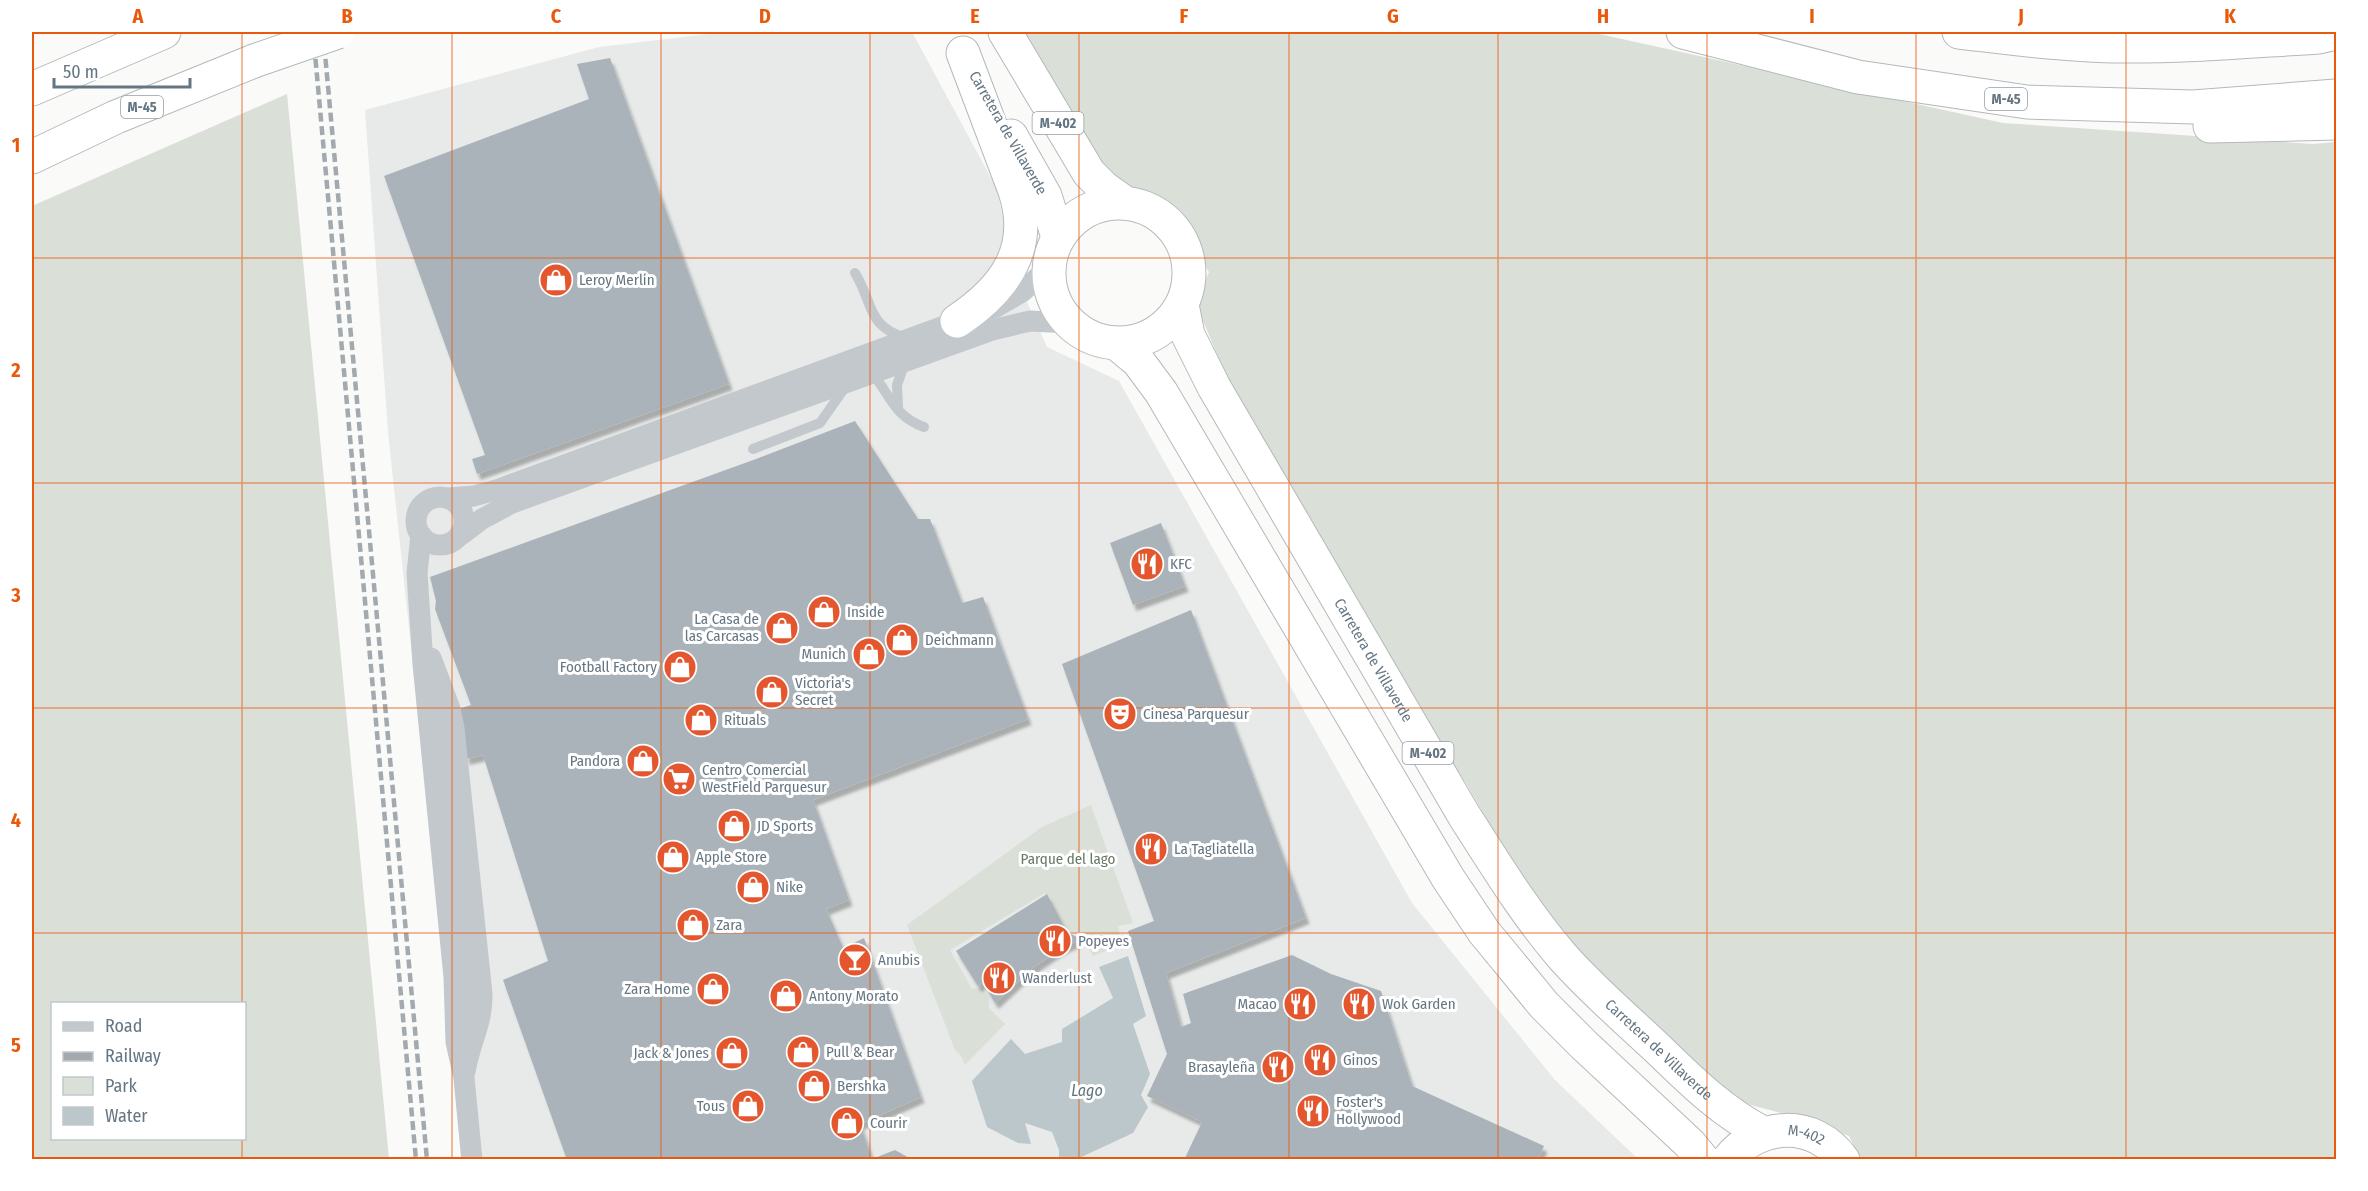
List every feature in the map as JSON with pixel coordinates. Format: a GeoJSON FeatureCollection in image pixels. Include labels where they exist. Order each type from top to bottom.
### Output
{"type":"FeatureCollection","features":[{"type":"Feature","properties":{"kind":"highway"},"geometry":{"type":"LineString","coordinates":[[32,89],[91,61],[164,32]]}},
{"type":"Feature","properties":{"kind":"highway","name":"M-45"},"geometry":{"type":"LineString","coordinates":[[32,157],[116,117],[254,61],[338,32]]}},
{"type":"Feature","properties":{"kind":"highway","name":"M-402"},"geometry":{"type":"LineString","coordinates":[[1005,32],[1089,173],[1104,188],[1125,203],[1156,213],[1180,239],[1186,250],[1189,274],[1182,305]]}},
{"type":"Feature","properties":{"kind":"highway","name":"M-45"},"geometry":{"type":"LineString","coordinates":[[1683,32],[1858,77],[2027,102],[2193,107],[2337,96]]}},
{"type":"Feature","properties":{"kind":"highway"},"geometry":{"type":"LineString","coordinates":[[1959,32],[2030,41],[2113,46],[2196,45],[2319,37],[2337,33]]}},
{"type":"Feature","properties":{"kind":"highway"},"geometry":{"type":"LineString","coordinates":[[957,42],[1015,191],[1021,211],[1022,229],[1018,250],[1002,282],[980,306],[957,321]]}},
{"type":"Feature","properties":{"kind":"highway","name":"Carretera de Villaverde"},"geometry":{"type":"LineString","coordinates":[[957,42],[1042,190],[1054,252]]}},
{"type":"Feature","properties":{"kind":"highway"},"geometry":{"type":"LineString","coordinates":[[2027,102],[2165,126],[2337,123]]}},
{"type":"Feature","properties":{"kind":"highway"},"geometry":{"type":"LineString","coordinates":[[1054,252],[1068,224],[1084,211],[1109,203],[1125,203]]}},
{"type":"Feature","properties":{"kind":"highway","name":"M-402"},"geometry":{"type":"LineString","coordinates":[[1054,252],[1049,284],[1055,301],[1070,323],[1088,336],[1116,343],[1138,361],[1164,398],[1448,878],[1484,932],[1561,1022],[1683,1137],[1703,1160]]}},
{"type":"Feature","properties":{"kind":"highway"},"geometry":{"type":"LineString","coordinates":[[1116,343],[1133,341],[1151,334],[1167,322],[1182,305]]}},
{"type":"Feature","properties":{"kind":"highway","name":"Carretera de Villaverde"},"geometry":{"type":"LineString","coordinates":[[1182,305],[1188,335],[1214,387],[1465,817],[1509,885],[1561,955],[1589,984],[1715,1102],[1738,1120],[1763,1133]]}},
{"type":"Feature","properties":{"kind":"highway","name":"M-402"},"geometry":{"type":"LineString","coordinates":[[1763,1133],[1784,1130],[1805,1132],[1824,1141],[1842,1160]]}},
{"type":"Feature","properties":{"kind":"highway"},"geometry":{"type":"LineString","coordinates":[[1728,1160],[1743,1144],[1763,1133]]}},
{"type":"Feature","properties":{"kind":"street"},"geometry":{"type":"LineString","coordinates":[[472,1160],[464,1078],[456,1042],[454,977],[423,664],[417,573],[421,536],[415,522],[416,513],[432,498],[474,496],[499,489],[1005,303],[1022,292],[1054,252]]}},
{"type":"Feature","properties":{"kind":"street"},"geometry":{"type":"LineString","coordinates":[[421,536],[429,542],[440,545],[450,543],[482,519],[512,502],[1011,324],[1039,320],[1070,323]]}},
{"type":"Feature","properties":{"kind":"street"},"geometry":{"type":"LineString","coordinates":[[448,498],[457,504],[462,512],[464,526],[461,535]]}},
{"type":"Feature","properties":{"kind":"street"},"geometry":{"type":"LineString","coordinates":[[422,625],[432,664],[450,710],[454,728],[482,994],[480,1016],[467,1057],[464,1078]]}},
{"type":"Feature","properties":{"kind":"lane"},"geometry":{"type":"LineString","coordinates":[[855,273],[879,325],[890,333],[908,339]]}},
{"type":"Feature","properties":{"kind":"lane"},"geometry":{"type":"LineString","coordinates":[[899,413],[897,385],[905,362]]}},
{"type":"Feature","properties":{"kind":"lane"},"geometry":{"type":"LineString","coordinates":[[873,375],[899,413],[910,422],[924,427]]}},
{"type":"Feature","properties":{"kind":"lane"},"geometry":{"type":"LineString","coordinates":[[753,449],[820,423],[847,384]]}},
{"type":"Feature","properties":{"kind":"lane"},"geometry":{"type":"LineString","coordinates":[[432,664],[441,718],[459,868],[469,1005],[466,1021],[456,1042]]}},
{"type":"Feature","properties":{"kind":"shaded area"},"geometry":{"type":"Polygon","coordinates":[[[725,32],[912,32],[997,189],[1015,275],[1047,347],[1119,381],[1412,903],[1555,1080],[1638,1159],[461,1159],[438,899],[388,432],[365,110],[599,47],[725,32]]]}},
{"type":"Feature","properties":{"kind":"green space"},"geometry":{"type":"Polygon","coordinates":[[[1017,32],[1590,32],[2003,123],[2313,144],[2336,142],[2336,1159],[1860,1159],[1849,1136],[1792,1116],[1736,1101],[1643,1019],[1543,917],[1466,783],[1372,640],[1232,390],[1196,304],[1209,272],[1179,221],[1129,190],[1090,153],[1017,32]]]}},
{"type":"Feature","properties":{"kind":"green space"},"geometry":{"type":"Polygon","coordinates":[[[287,94],[389,1159],[32,1159],[32,206],[287,94]]]}},
{"type":"Feature","properties":{"kind":"green space","name":"Parque del lago"},"geometry":{"type":"Polygon","coordinates":[[[1091,805],[1133,923],[1118,926],[1122,944],[1093,956],[1081,932],[1067,932],[1045,893],[950,950],[972,989],[982,988],[989,997],[989,1008],[1005,1024],[965,1065],[955,1050],[907,925],[1042,827],[1091,805]]]}},
{"type":"Feature","properties":{"kind":"water","name":"Lago"},"geometry":{"type":"Polygon","coordinates":[[[1128,956],[1146,1016],[1133,1024],[1150,1074],[1141,1095],[1148,1107],[1133,1133],[1077,1159],[1059,1160],[1059,1150],[1052,1132],[1025,1123],[1031,1144],[1018,1143],[987,1127],[972,1081],[1011,1039],[1025,1054],[1062,1042],[1062,1029],[1113,998],[1099,967],[1128,956]]]}},
{"type":"Feature","properties":{"kind":"building","name":"Leroy Merlin"},"geometry":{"type":"Polygon","coordinates":[[[610,58],[729,384],[477,474],[472,459],[485,455],[384,176],[589,99],[577,64],[610,58]]]}},
{"type":"Feature","properties":{"kind":"building","name":"Centro Comercial WestField Parquesur"},"geometry":{"type":"Polygon","coordinates":[[[855,421],[918,519],[930,519],[962,603],[983,597],[1028,719],[813,800],[849,900],[826,909],[843,948],[864,938],[921,1097],[860,1124],[872,1159],[895,1150],[913,1160],[567,1160],[503,980],[548,961],[483,755],[466,759],[459,709],[471,705],[435,609],[436,601],[430,577],[855,421]]]}},
{"type":"Feature","properties":{"kind":"building","name":"KFC"},"geometry":{"type":"Polygon","coordinates":[[[1161,523],[1185,586],[1133,605],[1110,543],[1161,523]]]}},
{"type":"Feature","properties":{"kind":"building"},"geometry":{"type":"Polygon","coordinates":[[[1191,610],[1306,918],[1166,973],[1181,1027],[1191,1023],[1183,994],[1292,955],[1331,974],[1381,991],[1412,1086],[1544,1146],[1538,1160],[1184,1160],[1202,1122],[1147,1096],[1167,1054],[1128,931],[1154,921],[1062,664],[1191,610]]]}},
{"type":"Feature","properties":{"kind":"building"},"geometry":{"type":"Polygon","coordinates":[[[1047,894],[1067,932],[1081,939],[1059,950],[1034,967],[995,1003],[983,983],[978,986],[956,951],[1047,894]]]}},
{"type":"Feature","properties":{"kind":"railway"},"geometry":{"type":"LineString","coordinates":[[313,32],[416,1160]]}},
{"type":"Feature","properties":{"kind":"railway"},"geometry":{"type":"LineString","coordinates":[[323,32],[427,1160]]}},
{"type":"Feature","properties":{"kind":"place","name":"Leroy Merlin"},"geometry":{"type":"Point","coordinates":[556,280]}},
{"type":"Feature","properties":{"kind":"place","name":"KFC"},"geometry":{"type":"Point","coordinates":[1147,564]}},
{"type":"Feature","properties":{"kind":"place","name":"Inside"},"geometry":{"type":"Point","coordinates":[824,612]}},
{"type":"Feature","properties":{"kind":"place","name":"La Casa de las Carcasas"},"geometry":{"type":"Point","coordinates":[782,628]}},
{"type":"Feature","properties":{"kind":"place","name":"Deichmann"},"geometry":{"type":"Point","coordinates":[902,640]}},
{"type":"Feature","properties":{"kind":"place","name":"Munich"},"geometry":{"type":"Point","coordinates":[869,654]}},
{"type":"Feature","properties":{"kind":"place","name":"Football Factory"},"geometry":{"type":"Point","coordinates":[680,667]}},
{"type":"Feature","properties":{"kind":"place","name":"Victoria's Secret"},"geometry":{"type":"Point","coordinates":[772,692]}},
{"type":"Feature","properties":{"kind":"place","name":"Cinesa Parquesur"},"geometry":{"type":"Point","coordinates":[1120,714]}},
{"type":"Feature","properties":{"kind":"place","name":"Rituals"},"geometry":{"type":"Point","coordinates":[701,720]}},
{"type":"Feature","properties":{"kind":"place","name":"Pandora"},"geometry":{"type":"Point","coordinates":[643,761]}},
{"type":"Feature","properties":{"kind":"place","name":"Centro Comercial WestField Parquesur"},"geometry":{"type":"Point","coordinates":[679,779]}},
{"type":"Feature","properties":{"kind":"place","name":"JD Sports"},"geometry":{"type":"Point","coordinates":[734,826]}},
{"type":"Feature","properties":{"kind":"place","name":"La Tagliatella"},"geometry":{"type":"Point","coordinates":[1151,849]}},
{"type":"Feature","properties":{"kind":"place","name":"Apple Store"},"geometry":{"type":"Point","coordinates":[673,857]}},
{"type":"Feature","properties":{"kind":"place","name":"Nike"},"geometry":{"type":"Point","coordinates":[753,887]}},
{"type":"Feature","properties":{"kind":"place","name":"Zara"},"geometry":{"type":"Point","coordinates":[693,925]}},
{"type":"Feature","properties":{"kind":"place","name":"Popeyes"},"geometry":{"type":"Point","coordinates":[1055,941]}},
{"type":"Feature","properties":{"kind":"place","name":"Anubis"},"geometry":{"type":"Point","coordinates":[855,960]}},
{"type":"Feature","properties":{"kind":"place","name":"Wanderlust"},"geometry":{"type":"Point","coordinates":[999,978]}},
{"type":"Feature","properties":{"kind":"place","name":"Zara Home"},"geometry":{"type":"Point","coordinates":[713,989]}},
{"type":"Feature","properties":{"kind":"place","name":"Antony Morato"},"geometry":{"type":"Point","coordinates":[786,996]}},
{"type":"Feature","properties":{"kind":"place","name":"Macao"},"geometry":{"type":"Point","coordinates":[1300,1004]}},
{"type":"Feature","properties":{"kind":"place","name":"Wok Garden"},"geometry":{"type":"Point","coordinates":[1359,1004]}},
{"type":"Feature","properties":{"kind":"place","name":"Pull & Bear"},"geometry":{"type":"Point","coordinates":[803,1052]}},
{"type":"Feature","properties":{"kind":"place","name":"Jack & Jones"},"geometry":{"type":"Point","coordinates":[732,1053]}},
{"type":"Feature","properties":{"kind":"place","name":"Ginos"},"geometry":{"type":"Point","coordinates":[1320,1060]}},
{"type":"Feature","properties":{"kind":"place","name":"Brasayleña"},"geometry":{"type":"Point","coordinates":[1278,1067]}},
{"type":"Feature","properties":{"kind":"place","name":"Bershka"},"geometry":{"type":"Point","coordinates":[814,1086]}},
{"type":"Feature","properties":{"kind":"place","name":"Tous"},"geometry":{"type":"Point","coordinates":[748,1106]}},
{"type":"Feature","properties":{"kind":"place","name":"Foster's Hollywood"},"geometry":{"type":"Point","coordinates":[1313,1111]}},
{"type":"Feature","properties":{"kind":"place","name":"Courir"},"geometry":{"type":"Point","coordinates":[847,1123]}}]}
